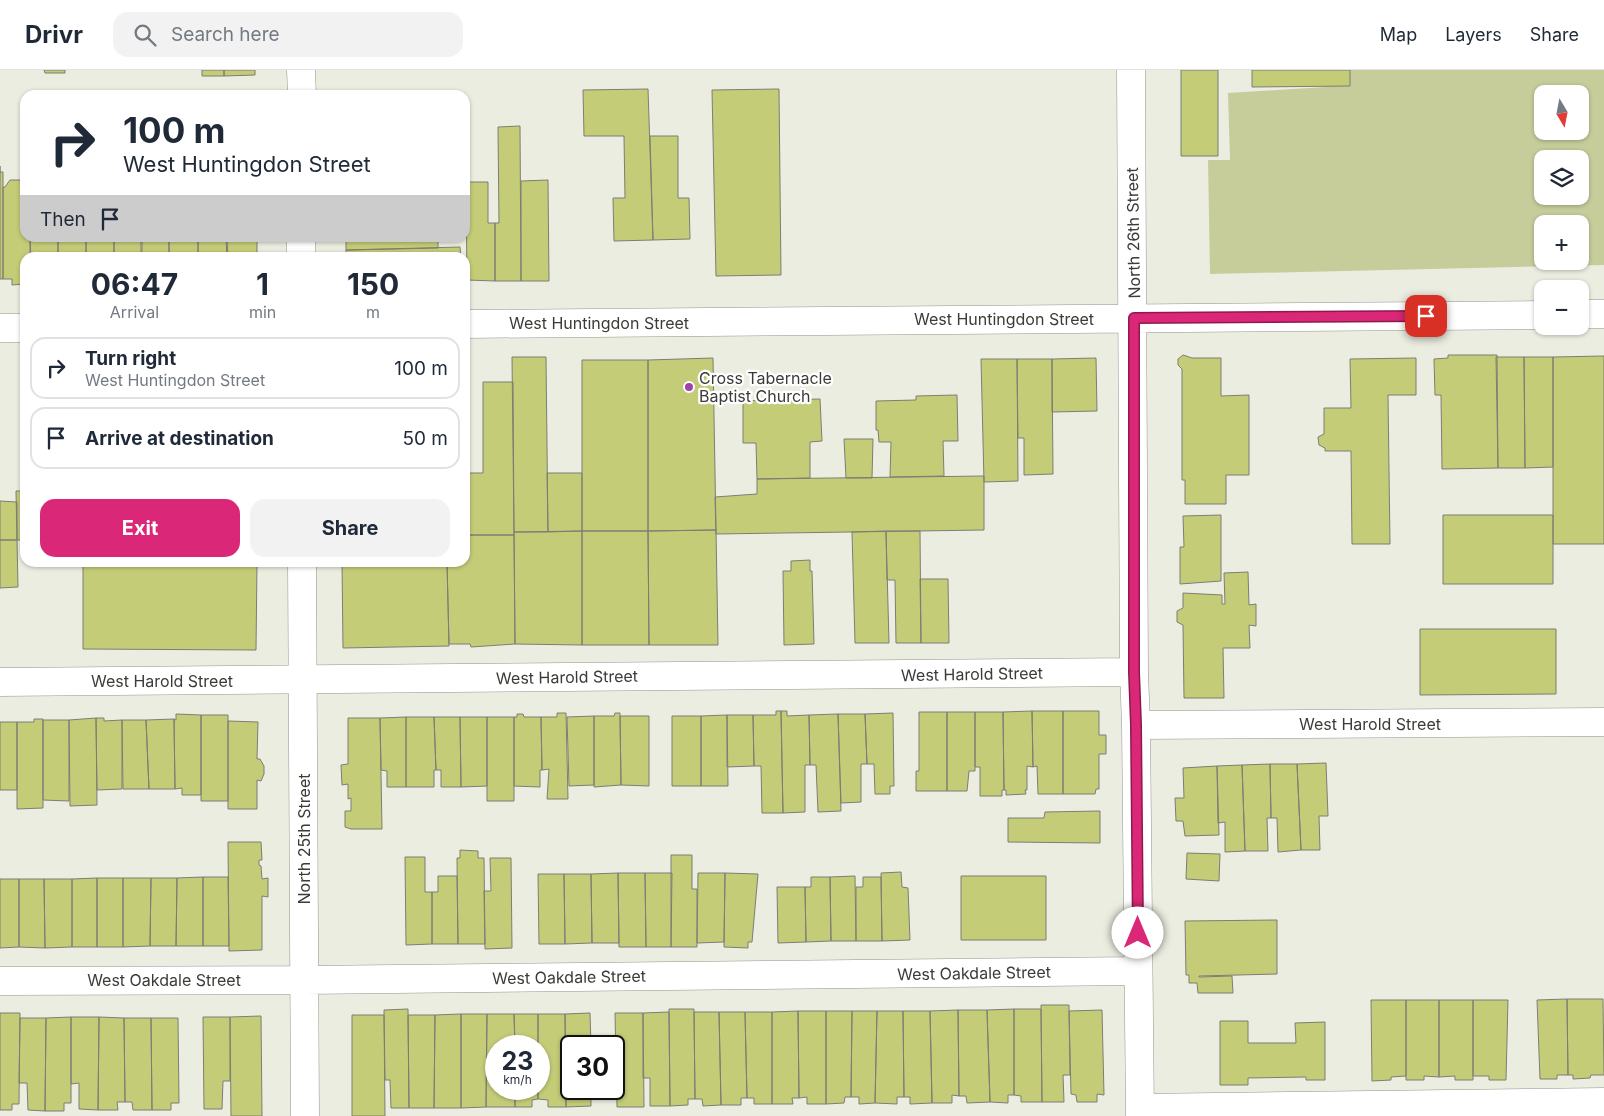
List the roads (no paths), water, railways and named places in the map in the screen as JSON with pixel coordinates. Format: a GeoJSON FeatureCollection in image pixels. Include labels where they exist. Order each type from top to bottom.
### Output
{"type":"FeatureCollection","features":[{"type":"Feature","properties":{"kind":"street"},"geometry":{"type":"LineString","coordinates":[[301,70],[302,90]]}},
{"type":"Feature","properties":{"kind":"street","name":"North 26th Street"},"geometry":{"type":"LineString","coordinates":[[1131,70],[1134,318],[1134,672],[1140,1112]]}},
{"type":"Feature","properties":{"kind":"street"},"geometry":{"type":"LineString","coordinates":[[1589,314],[1604,314]]}},
{"type":"Feature","properties":{"kind":"street","name":"West Huntingdon Street"},"geometry":{"type":"LineString","coordinates":[[470,324],[1534,315]]}},
{"type":"Feature","properties":{"kind":"street"},"geometry":{"type":"LineString","coordinates":[[0,328],[20,328]]}},
{"type":"Feature","properties":{"kind":"street","name":"North 25th Street"},"geometry":{"type":"LineString","coordinates":[[302,567],[305,1116]]}},
{"type":"Feature","properties":{"kind":"street","name":"West Harold Street"},"geometry":{"type":"LineString","coordinates":[[0,682],[1134,672]]}},
{"type":"Feature","properties":{"kind":"street","name":"West Harold Street"},"geometry":{"type":"LineString","coordinates":[[1136,725],[1604,722]]}},
{"type":"Feature","properties":{"kind":"street","name":"West Oakdale Street"},"geometry":{"type":"LineString","coordinates":[[0,981],[304,980],[1138,971]]}},
{"type":"Feature","properties":{"kind":"street"},"geometry":{"type":"LineString","coordinates":[[1140,1112],[1604,1102]]}},
{"type":"Feature","properties":{"kind":"place","name":"Cross Tabernacle Baptist Church"},"geometry":{"type":"Point","coordinates":[689,387]}}]}
